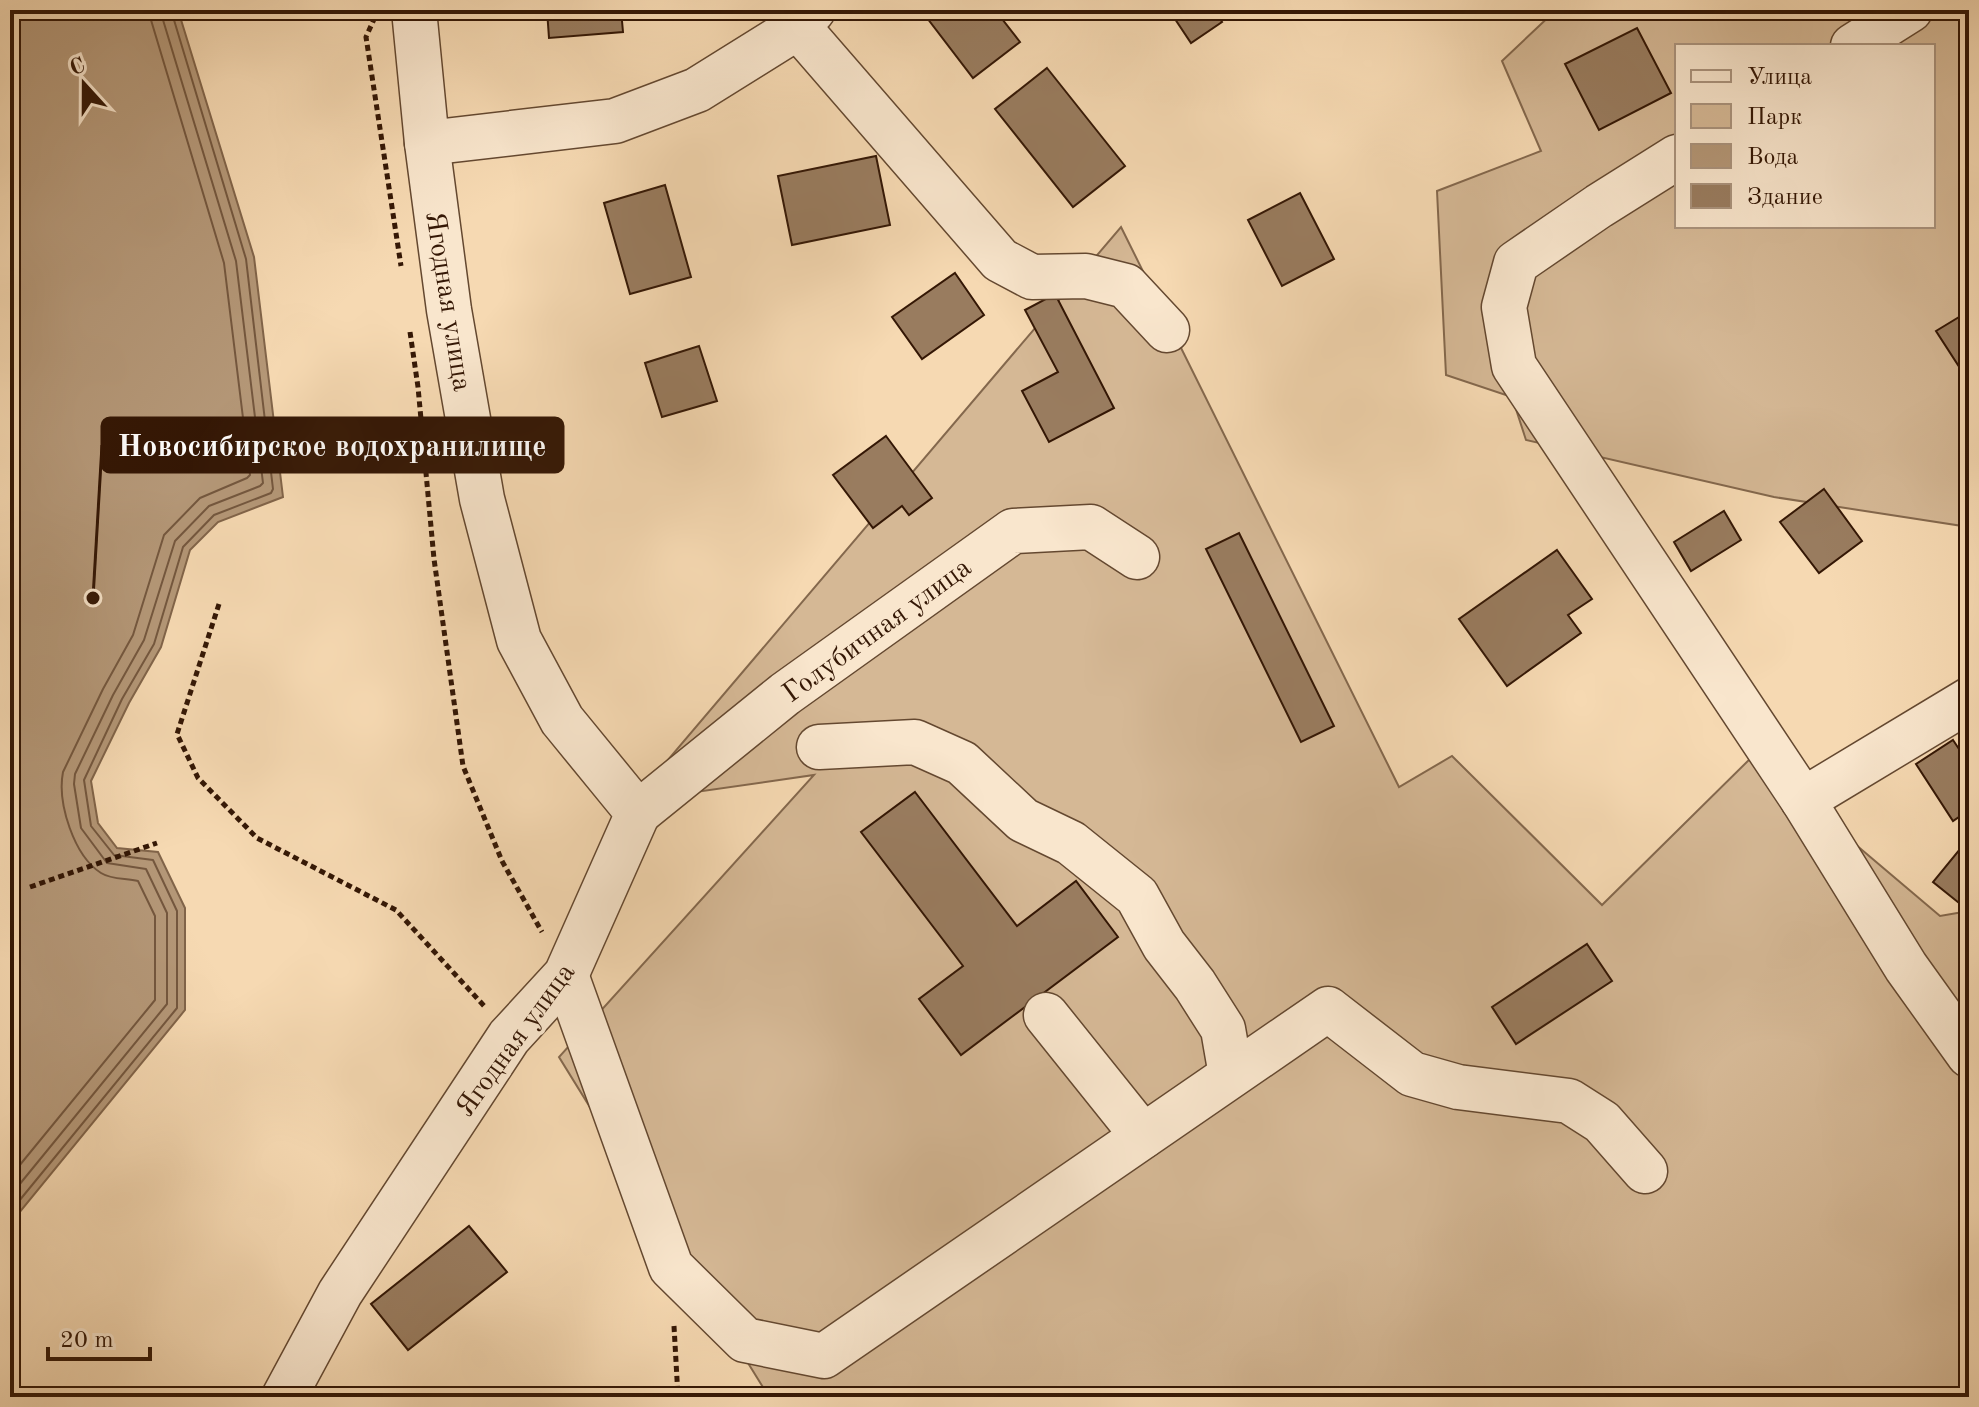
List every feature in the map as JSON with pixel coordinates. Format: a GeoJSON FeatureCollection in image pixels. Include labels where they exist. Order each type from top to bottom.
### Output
{"type":"FeatureCollection","features":[{"type":"Feature","properties":{"kind":"street","name":"Ягодная улица"},"geometry":{"type":"LineString","coordinates":[[284,1397],[340,1293],[509,1037],[566,975],[638,813],[562,720],[519,640],[482,499],[449,310],[427,143],[414,10]]}},
{"type":"Feature","properties":{"kind":"street"},"geometry":{"type":"LineString","coordinates":[[1856,44],[1910,10]]}},
{"type":"Feature","properties":{"kind":"street"},"geometry":{"type":"LineString","coordinates":[[427,143],[615,121],[697,90],[806,19],[1000,260],[1032,277],[1086,276],[1126,286],[1167,330]]}},
{"type":"Feature","properties":{"kind":"street"},"geometry":{"type":"LineString","coordinates":[[1675,158],[1516,263],[1504,307],[1514,366],[1803,800],[1906,967],[1969,1055]]}},
{"type":"Feature","properties":{"kind":"street","name":"Голубичная улица"},"geometry":{"type":"LineString","coordinates":[[638,813],[785,694],[1013,531],[1091,527],[1137,557]]}},
{"type":"Feature","properties":{"kind":"street"},"geometry":{"type":"LineString","coordinates":[[1803,800],[1969,700]]}},
{"type":"Feature","properties":{"kind":"street"},"geometry":{"type":"LineString","coordinates":[[819,747],[915,742],[962,763],[1023,820],[1071,843],[1137,896],[1164,945],[1223,1029],[1231,1075]]}},
{"type":"Feature","properties":{"kind":"street"},"geometry":{"type":"LineString","coordinates":[[566,975],[671,1267],[745,1340],[824,1356],[1328,1009],[1412,1074],[1458,1087],[1569,1101],[1602,1122],[1645,1171]]}},
{"type":"Feature","properties":{"kind":"street"},"geometry":{"type":"LineString","coordinates":[[1046,1015],[1143,1136]]}},
{"type":"Feature","properties":{"kind":"path"},"geometry":{"type":"LineString","coordinates":[[378,10],[366,37],[402,277]]}},
{"type":"Feature","properties":{"kind":"path"},"geometry":{"type":"LineString","coordinates":[[409,324],[434,559],[463,766],[502,861],[566,975]]}},
{"type":"Feature","properties":{"kind":"path"},"geometry":{"type":"LineString","coordinates":[[219,604],[177,734],[198,778],[257,838],[396,910],[509,1037]]}},
{"type":"Feature","properties":{"kind":"path"},"geometry":{"type":"LineString","coordinates":[[30,887],[157,843]]}},
{"type":"Feature","properties":{"kind":"path"},"geometry":{"type":"LineString","coordinates":[[671,1267],[678,1397]]}},
{"type":"Feature","properties":{"kind":"green space"},"geometry":{"type":"Polygon","coordinates":[[[1556,10],[1969,10],[1969,527],[1774,497],[1526,440],[1512,397],[1446,375],[1437,191],[1541,151],[1502,61],[1556,10]]]}},
{"type":"Feature","properties":{"kind":"green space"},"geometry":{"type":"Polygon","coordinates":[[[1121,227],[1399,787],[1452,756],[1602,905],[1760,749],[1803,800],[1940,916],[1969,911],[1969,1397],[830,1397],[834,1391],[769,1397],[559,1057],[814,775],[633,801],[1121,227]]]}},
{"type":"Feature","properties":{"kind":"water"},"geometry":{"type":"Polygon","coordinates":[[[10,10],[178,10],[254,257],[283,497],[218,522],[190,550],[161,647],[129,703],[91,781],[98,823],[117,848],[158,852],[185,908],[185,1010],[10,1224],[10,10]]]}},
{"type":"Feature","properties":{"kind":"building"},"geometry":{"type":"Polygon","coordinates":[[[547,10],[621,10],[623,32],[549,38],[547,10]]]}},
{"type":"Feature","properties":{"kind":"building"},"geometry":{"type":"Polygon","coordinates":[[[921,10],[995,10],[1020,42],[973,78],[921,10]]]}},
{"type":"Feature","properties":{"kind":"building"},"geometry":{"type":"Polygon","coordinates":[[[1169,10],[1214,10],[1222,22],[1191,43],[1169,10]]]}},
{"type":"Feature","properties":{"kind":"building"},"geometry":{"type":"Polygon","coordinates":[[[1637,28],[1671,93],[1599,130],[1565,64],[1637,28]]]}},
{"type":"Feature","properties":{"kind":"building"},"geometry":{"type":"Polygon","coordinates":[[[1047,68],[1125,166],[1073,207],[995,109],[1047,68]]]}},
{"type":"Feature","properties":{"kind":"building"},"geometry":{"type":"Polygon","coordinates":[[[876,156],[890,225],[792,245],[778,176],[876,156]]]}},
{"type":"Feature","properties":{"kind":"building"},"geometry":{"type":"Polygon","coordinates":[[[665,185],[691,277],[630,294],[604,203],[665,185]]]}},
{"type":"Feature","properties":{"kind":"building"},"geometry":{"type":"Polygon","coordinates":[[[1300,193],[1334,259],[1282,286],[1248,220],[1300,193]]]}},
{"type":"Feature","properties":{"kind":"building"},"geometry":{"type":"Polygon","coordinates":[[[955,273],[984,315],[922,359],[892,317],[955,273]]]}},
{"type":"Feature","properties":{"kind":"building"},"geometry":{"type":"Polygon","coordinates":[[[1055,294],[1114,408],[1049,442],[1022,391],[1058,372],[1025,310],[1055,294]]]}},
{"type":"Feature","properties":{"kind":"building"},"geometry":{"type":"Polygon","coordinates":[[[1969,311],[1969,382],[1936,331],[1969,311]]]}},
{"type":"Feature","properties":{"kind":"building"},"geometry":{"type":"Polygon","coordinates":[[[699,346],[717,401],[662,417],[645,363],[699,346]]]}},
{"type":"Feature","properties":{"kind":"building"},"geometry":{"type":"Polygon","coordinates":[[[886,436],[932,498],[909,515],[902,506],[873,528],[833,475],[886,436]]]}},
{"type":"Feature","properties":{"kind":"building"},"geometry":{"type":"Polygon","coordinates":[[[1824,489],[1862,541],[1819,573],[1780,522],[1824,489]]]}},
{"type":"Feature","properties":{"kind":"building"},"geometry":{"type":"Polygon","coordinates":[[[1724,511],[1741,540],[1691,571],[1674,542],[1724,511]]]}},
{"type":"Feature","properties":{"kind":"building"},"geometry":{"type":"Polygon","coordinates":[[[1239,533],[1334,726],[1301,742],[1206,549],[1239,533]]]}},
{"type":"Feature","properties":{"kind":"building"},"geometry":{"type":"Polygon","coordinates":[[[1557,550],[1592,599],[1568,615],[1581,633],[1507,686],[1459,619],[1557,550]]]}},
{"type":"Feature","properties":{"kind":"building"},"geometry":{"type":"Polygon","coordinates":[[[1953,740],[1969,764],[1969,810],[1953,821],[1916,764],[1953,740]]]}},
{"type":"Feature","properties":{"kind":"building"},"geometry":{"type":"Polygon","coordinates":[[[915,792],[1017,926],[1076,881],[1118,937],[961,1055],[919,999],[963,966],[861,832],[915,792]]]}},
{"type":"Feature","properties":{"kind":"building"},"geometry":{"type":"Polygon","coordinates":[[[1969,838],[1969,911],[1933,882],[1969,838]]]}},
{"type":"Feature","properties":{"kind":"building"},"geometry":{"type":"Polygon","coordinates":[[[1587,944],[1612,981],[1516,1044],[1492,1007],[1587,944]]]}},
{"type":"Feature","properties":{"kind":"building"},"geometry":{"type":"Polygon","coordinates":[[[469,1226],[507,1272],[408,1350],[371,1304],[469,1226]]]}},
{"type":"Feature","properties":{"kind":"place","name":"Новосибирское водохранилище"},"geometry":{"type":"Point","coordinates":[93,598]}}]}
